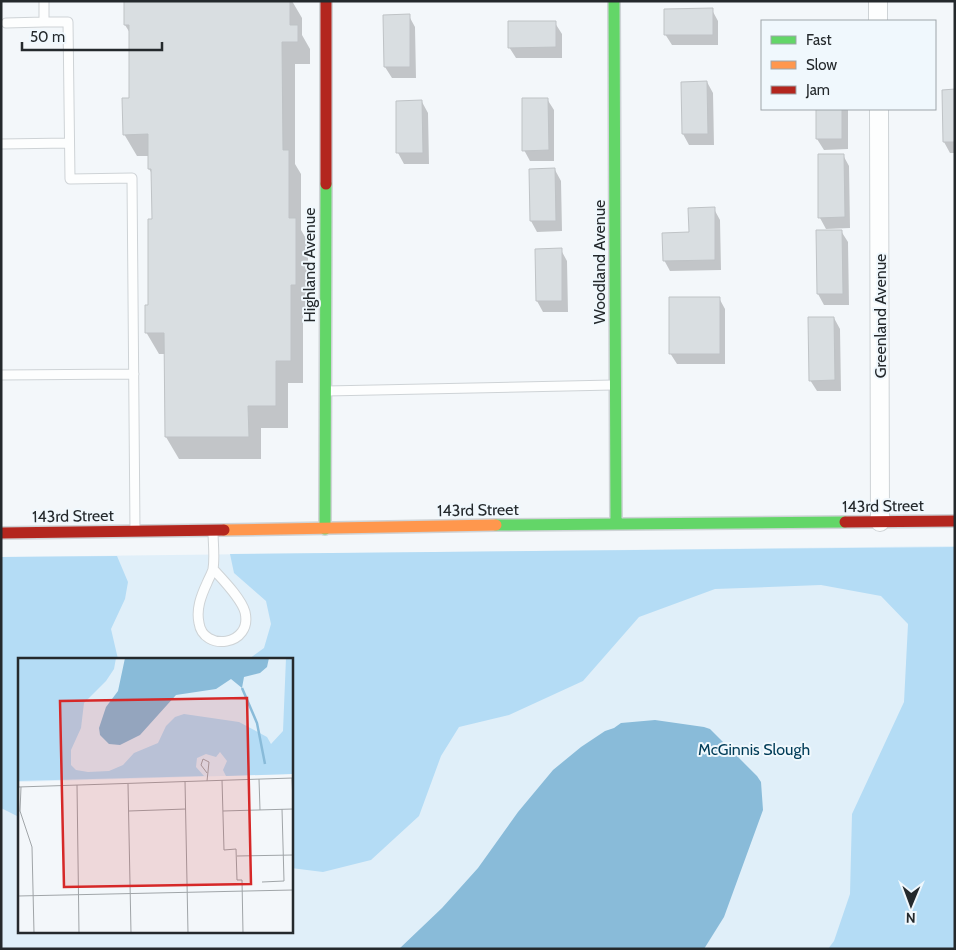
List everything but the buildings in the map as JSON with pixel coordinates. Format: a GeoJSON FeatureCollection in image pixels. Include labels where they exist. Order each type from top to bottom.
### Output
{"type":"FeatureCollection","features":[{"type":"Feature","properties":{"kind":"street","name":"Highland Avenue"},"geometry":{"type":"LineString","coordinates":[[325,529],[326,1]]}},
{"type":"Feature","properties":{"kind":"street","name":"Woodland Avenue"},"geometry":{"type":"LineString","coordinates":[[614,1],[616,523]]}},
{"type":"Feature","properties":{"kind":"street"},"geometry":{"type":"LineString","coordinates":[[878,1],[878,20]]}},
{"type":"Feature","properties":{"kind":"street","name":"Greenland Avenue"},"geometry":{"type":"LineString","coordinates":[[879,110],[880,522]]}},
{"type":"Feature","properties":{"kind":"street","name":"143rd Street"},"geometry":{"type":"LineString","coordinates":[[1,533],[616,523],[955,521]]}},
{"type":"Feature","properties":{"kind":"lane"},"geometry":{"type":"LineString","coordinates":[[44,1],[44,22]]}},
{"type":"Feature","properties":{"kind":"lane"},"geometry":{"type":"LineString","coordinates":[[6,23],[68,22],[70,179],[132,178],[135,531]]}},
{"type":"Feature","properties":{"kind":"lane"},"geometry":{"type":"LineString","coordinates":[[1,144],[69,143]]}},
{"type":"Feature","properties":{"kind":"lane"},"geometry":{"type":"LineString","coordinates":[[1,375],[134,374]]}},
{"type":"Feature","properties":{"kind":"lane"},"geometry":{"type":"LineString","coordinates":[[325,391],[616,385]]}},
{"type":"Feature","properties":{"kind":"lane"},"geometry":{"type":"LineString","coordinates":[[213,530],[213,570],[201,597],[198,614],[199,626],[205,635],[214,640],[221,642],[232,641],[241,634],[246,619],[244,610],[229,587],[213,570]]}},
{"type":"Feature","properties":{"kind":"green space","name":"McGinnis Slough"},"geometry":{"type":"Polygon","coordinates":[[[955,546],[955,949],[1,949],[1,557],[955,546]]]}},
{"type":"Feature","properties":{"kind":"shaded area"},"geometry":{"type":"Polygon","coordinates":[[[955,547],[955,949],[828,949],[834,941],[850,894],[852,814],[904,702],[908,624],[881,596],[821,585],[715,589],[639,617],[583,681],[509,715],[459,727],[441,756],[419,816],[371,860],[323,872],[292,868],[292,658],[250,658],[264,648],[271,624],[266,601],[234,573],[230,554],[955,547]]]}},
{"type":"Feature","properties":{"kind":"shaded area"},"geometry":{"type":"Polygon","coordinates":[[[117,556],[128,582],[125,599],[111,629],[118,658],[18,658],[18,816],[1,808],[1,557],[117,556]]]}},
{"type":"Feature","properties":{"kind":"shaded area"},"geometry":{"type":"Polygon","coordinates":[[[655,720],[710,729],[761,782],[763,810],[724,917],[704,949],[399,949],[442,908],[478,868],[518,812],[553,770],[581,747],[621,723],[655,720]]]}},
{"type":"Feature","properties":{"kind":"traffic: fast"},"geometry":{"type":"LineString","coordinates":[[614,1],[616,523]]}},
{"type":"Feature","properties":{"kind":"traffic: fast"},"geometry":{"type":"LineString","coordinates":[[325,529],[326,184]]}},
{"type":"Feature","properties":{"kind":"traffic: fast"},"geometry":{"type":"LineString","coordinates":[[496,525],[845,522]]}},
{"type":"Feature","properties":{"kind":"traffic: slow"},"geometry":{"type":"LineString","coordinates":[[224,530],[496,525]]}},
{"type":"Feature","properties":{"kind":"traffic: jam"},"geometry":{"type":"LineString","coordinates":[[326,1],[326,184]]}},
{"type":"Feature","properties":{"kind":"traffic: jam"},"geometry":{"type":"LineString","coordinates":[[845,522],[955,521]]}},
{"type":"Feature","properties":{"kind":"traffic: jam"},"geometry":{"type":"LineString","coordinates":[[1,533],[224,530]]}}]}
